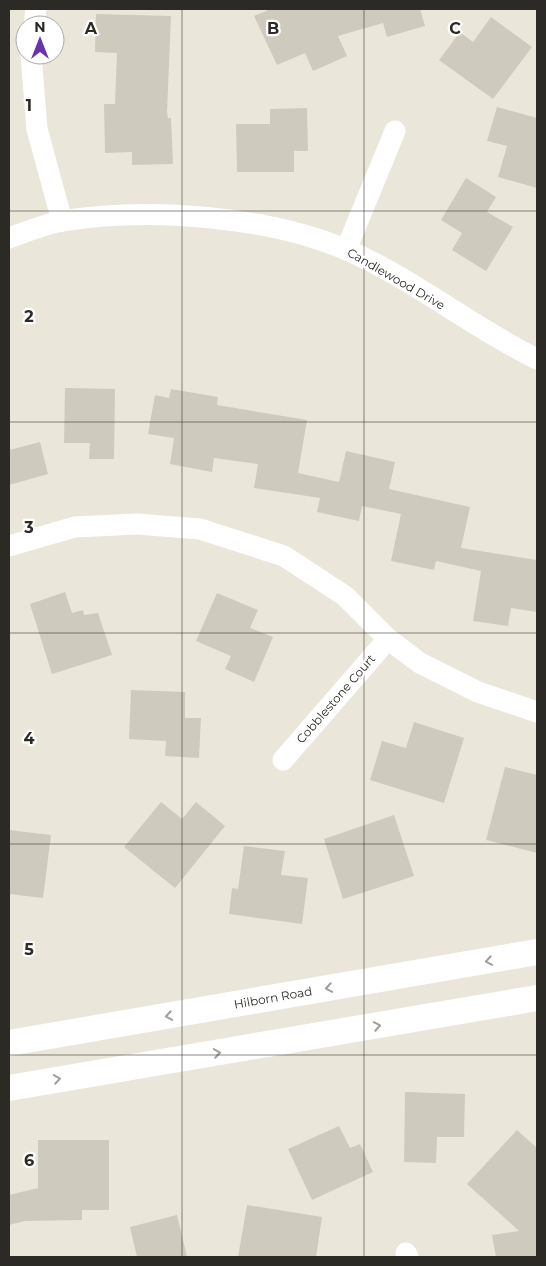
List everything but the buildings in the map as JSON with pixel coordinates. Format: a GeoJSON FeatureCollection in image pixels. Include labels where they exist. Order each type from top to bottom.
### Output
{"type":"FeatureCollection","features":[{"type":"Feature","properties":{"kind":"street"},"geometry":{"type":"LineString","coordinates":[[32,65],[37,129],[62,221]]}},
{"type":"Feature","properties":{"kind":"street"},"geometry":{"type":"LineString","coordinates":[[346,250],[395,131]]}},
{"type":"Feature","properties":{"kind":"street","name":"Candlewood Drive"},"geometry":{"type":"LineString","coordinates":[[9,238],[62,221],[132,215],[220,218],[288,232],[346,250],[396,276],[501,342],[537,359]]}},
{"type":"Feature","properties":{"kind":"street"},"geometry":{"type":"LineString","coordinates":[[9,546],[75,527],[137,524],[200,529],[284,556],[345,596],[388,639],[420,663],[478,692],[537,712]]}},
{"type":"Feature","properties":{"kind":"street","name":"Cobblestone Court"},"geometry":{"type":"LineString","coordinates":[[283,760],[388,639]]}},
{"type":"Feature","properties":{"kind":"street","name":"Hilborn Road"},"geometry":{"type":"LineString","coordinates":[[9,1043],[537,952]]}},
{"type":"Feature","properties":{"kind":"street"},"geometry":{"type":"LineString","coordinates":[[9,1088],[537,998]]}}]}
